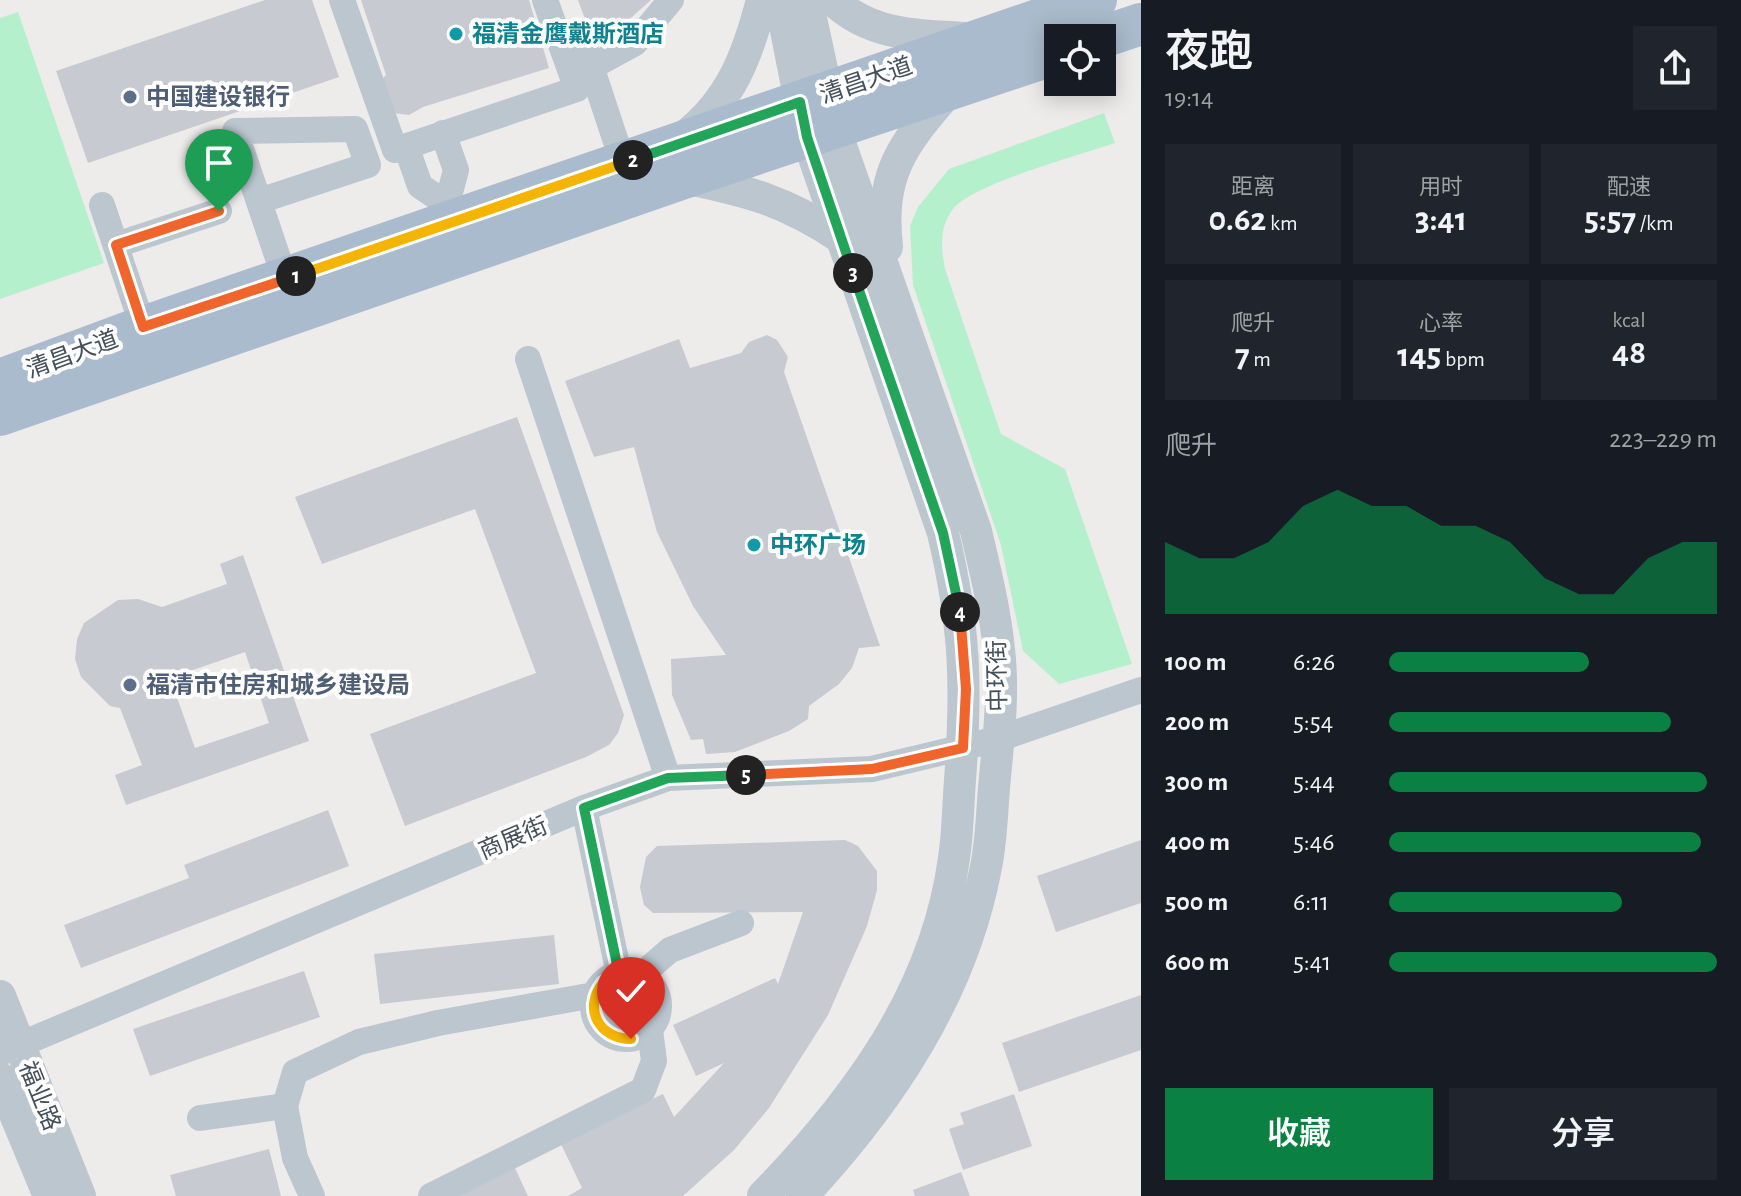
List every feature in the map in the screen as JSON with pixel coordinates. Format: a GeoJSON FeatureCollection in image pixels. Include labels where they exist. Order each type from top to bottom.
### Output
{"type":"FeatureCollection","features":[{"type":"Feature","properties":{"kind":"main road","name":"清昌大道"},"geometry":{"type":"LineString","coordinates":[[0,415],[679,161],[817,115],[989,39],[1096,0]]}},
{"type":"Feature","properties":{"kind":"main road"},"geometry":{"type":"LineString","coordinates":[[1116,32],[1141,24]]}},
{"type":"Feature","properties":{"kind":"main road","name":"清昌大道"},"geometry":{"type":"LineString","coordinates":[[817,115],[948,92],[1044,58]]}},
{"type":"Feature","properties":{"kind":"main road","name":"清昌大道"},"geometry":{"type":"LineString","coordinates":[[0,380],[450,214],[623,163],[679,161]]}},
{"type":"Feature","properties":{"kind":"street"},"geometry":{"type":"LineString","coordinates":[[342,0],[395,150],[577,89],[545,0]]}},
{"type":"Feature","properties":{"kind":"street"},"geometry":{"type":"LineString","coordinates":[[623,163],[588,56],[635,43],[671,0]]}},
{"type":"Feature","properties":{"kind":"street"},"geometry":{"type":"LineString","coordinates":[[762,0],[752,42],[727,90],[679,161],[810,217],[841,238]]}},
{"type":"Feature","properties":{"kind":"street"},"geometry":{"type":"LineString","coordinates":[[780,0],[817,115]]}},
{"type":"Feature","properties":{"kind":"street"},"geometry":{"type":"LineString","coordinates":[[807,0],[817,115]]}},
{"type":"Feature","properties":{"kind":"street"},"geometry":{"type":"LineString","coordinates":[[833,0],[847,14],[878,30],[989,39]]}},
{"type":"Feature","properties":{"kind":"street"},"geometry":{"type":"LineString","coordinates":[[893,294],[884,214],[889,177],[903,146],[948,92]]}},
{"type":"Feature","properties":{"kind":"street","name":"中环街"},"geometry":{"type":"LineString","coordinates":[[763,1196],[834,1120],[873,1067],[903,1014],[942,916],[954,859],[963,748],[965,650],[949,560],[841,238],[817,115]]}},
{"type":"Feature","properties":{"kind":"street","name":"中环街"},"geometry":{"type":"LineString","coordinates":[[802,1196],[853,1141],[894,1086],[928,1027],[955,967],[987,867],[998,739],[1000,652],[976,531],[893,294],[817,115]]}},
{"type":"Feature","properties":{"kind":"street"},"geometry":{"type":"LineString","coordinates":[[259,201],[368,165],[355,129],[235,131],[279,261]]}},
{"type":"Feature","properties":{"kind":"street"},"geometry":{"type":"LineString","coordinates":[[443,133],[456,170],[450,214]]}},
{"type":"Feature","properties":{"kind":"street"},"geometry":{"type":"LineString","coordinates":[[406,146],[420,186],[450,214]]}},
{"type":"Feature","properties":{"kind":"street"},"geometry":{"type":"LineString","coordinates":[[102,205],[143,327]]}},
{"type":"Feature","properties":{"kind":"street"},"geometry":{"type":"LineString","coordinates":[[116,245],[219,211]]}},
{"type":"Feature","properties":{"kind":"street"},"geometry":{"type":"LineString","coordinates":[[528,359],[668,778]]}},
{"type":"Feature","properties":{"kind":"street","name":"商展街"},"geometry":{"type":"LineString","coordinates":[[10,1049],[584,808],[668,778],[872,769],[998,739],[1141,690]]}},
{"type":"Feature","properties":{"kind":"street"},"geometry":{"type":"LineString","coordinates":[[431,1196],[643,1090],[654,1061],[650,1030],[659,1011],[659,1001],[656,990],[630,975],[584,808]]}},
{"type":"Feature","properties":{"kind":"street"},"geometry":{"type":"LineString","coordinates":[[312,1196],[295,1158],[285,1106],[295,1072],[359,1042],[438,1023],[594,995],[609,978],[630,975],[670,950],[741,923]]}},
{"type":"Feature","properties":{"kind":"street"},"geometry":{"type":"LineString","coordinates":[[594,995],[595,1018],[609,1035],[631,1039],[650,1030]]}},
{"type":"Feature","properties":{"kind":"street","name":"福业路"},"geometry":{"type":"LineString","coordinates":[[0,996],[10,1049],[80,1196]]}},
{"type":"Feature","properties":{"kind":"street","name":"福业路"},"geometry":{"type":"LineString","coordinates":[[0,1078],[49,1196]]}},
{"type":"Feature","properties":{"kind":"street"},"geometry":{"type":"LineString","coordinates":[[200,1118],[285,1106]]}},
{"type":"Feature","properties":{"kind":"green space"},"geometry":{"type":"Polygon","coordinates":[[[18,12],[104,263],[0,299],[0,18],[18,12]]]}},
{"type":"Feature","properties":{"kind":"green space"},"geometry":{"type":"Polygon","coordinates":[[[1104,113],[1115,143],[1004,180],[964,199],[948,216],[942,238],[945,269],[1001,434],[1065,469],[1132,664],[1059,684],[1023,651],[1001,545],[913,285],[910,226],[918,207],[949,169],[1104,113]]]}},
{"type":"Feature","properties":{"kind":"building"},"geometry":{"type":"Polygon","coordinates":[[[265,0],[312,0],[339,77],[88,163],[56,71],[265,0]]]}},
{"type":"Feature","properties":{"kind":"building","name":"福清金鹰戴斯酒店"},"geometry":{"type":"Polygon","coordinates":[[[361,0],[529,0],[549,68],[423,107],[409,115],[393,113],[383,78],[386,75],[361,0]]]}},
{"type":"Feature","properties":{"kind":"building"},"geometry":{"type":"Polygon","coordinates":[[[578,0],[651,0],[606,40],[595,40],[578,0]]]}},
{"type":"Feature","properties":{"kind":"building","name":"中环广场"},"geometry":{"type":"Polygon","coordinates":[[[767,335],[777,340],[788,357],[784,372],[880,646],[859,648],[852,668],[839,684],[809,706],[808,719],[789,731],[735,752],[706,754],[703,739],[691,740],[672,695],[671,659],[726,655],[693,606],[657,532],[634,447],[594,457],[565,381],[679,339],[690,368],[741,353],[749,342],[767,335]]]}},
{"type":"Feature","properties":{"kind":"building"},"geometry":{"type":"Polygon","coordinates":[[[517,417],[624,715],[618,733],[609,745],[586,757],[405,826],[370,734],[536,673],[475,509],[322,564],[295,497],[517,417]]]}},
{"type":"Feature","properties":{"kind":"building","name":"福清市住房和城乡建设局"},"geometry":{"type":"Polygon","coordinates":[[[243,555],[309,741],[126,805],[115,775],[142,765],[120,708],[110,706],[81,677],[75,659],[77,639],[84,623],[118,600],[138,599],[162,607],[227,584],[220,564],[243,555]],[[245,652],[170,678],[195,748],[269,723],[245,652]]]}},
{"type":"Feature","properties":{"kind":"building"},"geometry":{"type":"Polygon","coordinates":[[[328,810],[349,866],[81,968],[64,925],[189,878],[184,865],[328,810]]]}},
{"type":"Feature","properties":{"kind":"building"},"geometry":{"type":"Polygon","coordinates":[[[845,840],[858,846],[877,871],[877,890],[867,926],[828,1015],[769,1108],[734,1150],[683,1196],[568,1196],[582,1188],[560,1142],[663,1094],[674,1117],[724,1063],[696,1076],[673,1025],[775,978],[778,984],[803,912],[653,913],[644,905],[640,887],[646,857],[657,846],[845,840]]]}},
{"type":"Feature","properties":{"kind":"building"},"geometry":{"type":"Polygon","coordinates":[[[1141,840],[1141,903],[1056,932],[1037,876],[1141,840]]]}},
{"type":"Feature","properties":{"kind":"building"},"geometry":{"type":"Polygon","coordinates":[[[554,935],[559,984],[380,1004],[374,954],[554,935]]]}},
{"type":"Feature","properties":{"kind":"building"},"geometry":{"type":"Polygon","coordinates":[[[304,971],[320,1017],[150,1076],[133,1029],[304,971]]]}},
{"type":"Feature","properties":{"kind":"building"},"geometry":{"type":"Polygon","coordinates":[[[1141,995],[1141,1050],[1019,1092],[1002,1043],[1141,995]]]}},
{"type":"Feature","properties":{"kind":"building"},"geometry":{"type":"Polygon","coordinates":[[[1014,1094],[1032,1146],[963,1170],[949,1129],[964,1124],[960,1113],[1014,1094]]]}},
{"type":"Feature","properties":{"kind":"building"},"geometry":{"type":"Polygon","coordinates":[[[269,1149],[281,1196],[176,1196],[170,1175],[269,1149]]]}},
{"type":"Feature","properties":{"kind":"building"},"geometry":{"type":"Polygon","coordinates":[[[514,1166],[528,1196],[450,1196],[514,1166]]]}},
{"type":"Feature","properties":{"kind":"building"},"geometry":{"type":"Polygon","coordinates":[[[961,1172],[970,1196],[915,1196],[913,1190],[961,1172]]]}},
{"type":"Feature","properties":{"kind":"place","name":"福清金鹰戴斯酒店"},"geometry":{"type":"Point","coordinates":[456,34]}},
{"type":"Feature","properties":{"kind":"place","name":"中国建设银行"},"geometry":{"type":"Point","coordinates":[130,97]}},
{"type":"Feature","properties":{"kind":"place","name":"中环广场"},"geometry":{"type":"Point","coordinates":[754,545]}},
{"type":"Feature","properties":{"kind":"place","name":"福清市住房和城乡建设局"},"geometry":{"type":"Point","coordinates":[130,685]}},
{"type":"Feature","properties":{"kind":"route"},"geometry":{"type":"LineString","coordinates":[[219,211],[116,245],[143,327],[800,102],[807,137],[943,533],[959,600],[965,650],[963,748],[872,769],[668,778],[584,808],[619,974],[609,978],[594,995],[595,1018],[609,1035],[631,1039]]}}]}
